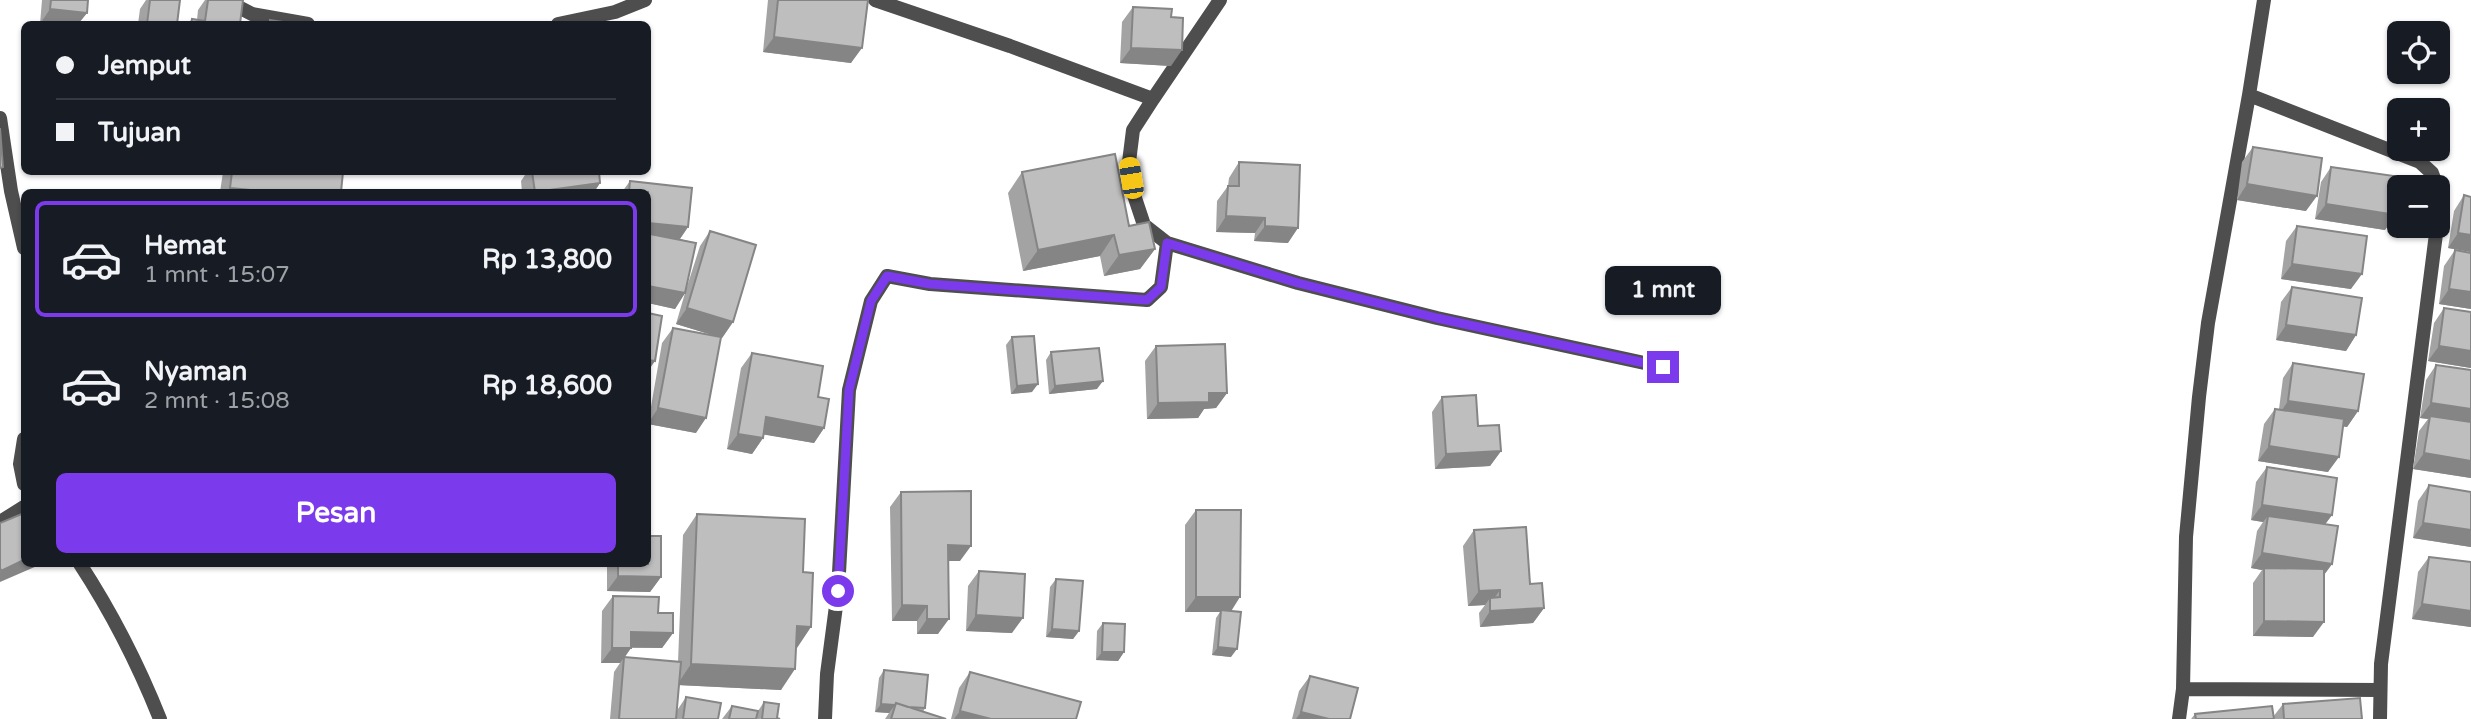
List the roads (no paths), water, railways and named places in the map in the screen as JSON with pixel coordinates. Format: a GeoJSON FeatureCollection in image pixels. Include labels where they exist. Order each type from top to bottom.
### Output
{"type":"FeatureCollection","features":[{"type":"Feature","properties":{"kind":"street"},"geometry":{"type":"LineString","coordinates":[[225,0],[251,14],[291,21]]}},
{"type":"Feature","properties":{"kind":"street"},"geometry":{"type":"LineString","coordinates":[[572,21],[615,12],[645,0]]}},
{"type":"Feature","properties":{"kind":"street"},"geometry":{"type":"LineString","coordinates":[[875,0],[1153,99]]}},
{"type":"Feature","properties":{"kind":"street"},"geometry":{"type":"LineString","coordinates":[[1220,0],[1133,130],[1129,162],[1134,195],[1144,225],[1167,243],[1298,283],[1437,318],[1663,367]]}},
{"type":"Feature","properties":{"kind":"street"},"geometry":{"type":"LineString","coordinates":[[2179,719],[2186,537],[2199,397],[2208,323],[2264,0]]}},
{"type":"Feature","properties":{"kind":"street"},"geometry":{"type":"LineString","coordinates":[[2249,95],[2420,162],[2433,175]]}},
{"type":"Feature","properties":{"kind":"street"},"geometry":{"type":"LineString","coordinates":[[0,118],[21,235]]}},
{"type":"Feature","properties":{"kind":"street"},"geometry":{"type":"LineString","coordinates":[[2380,719],[2381,664],[2435,238]]}},
{"type":"Feature","properties":{"kind":"street"},"geometry":{"type":"LineString","coordinates":[[825,719],[827,674],[838,591],[849,390],[871,301],[887,276],[930,284],[1147,300],[1161,287],[1167,243]]}},
{"type":"Feature","properties":{"kind":"street"},"geometry":{"type":"LineString","coordinates":[[0,522],[21,509]]}},
{"type":"Feature","properties":{"kind":"street"},"geometry":{"type":"LineString","coordinates":[[82,567],[109,610],[143,676],[160,719]]}},
{"type":"Feature","properties":{"kind":"street"},"geometry":{"type":"LineString","coordinates":[[2182,689],[2380,690]]}}]}
